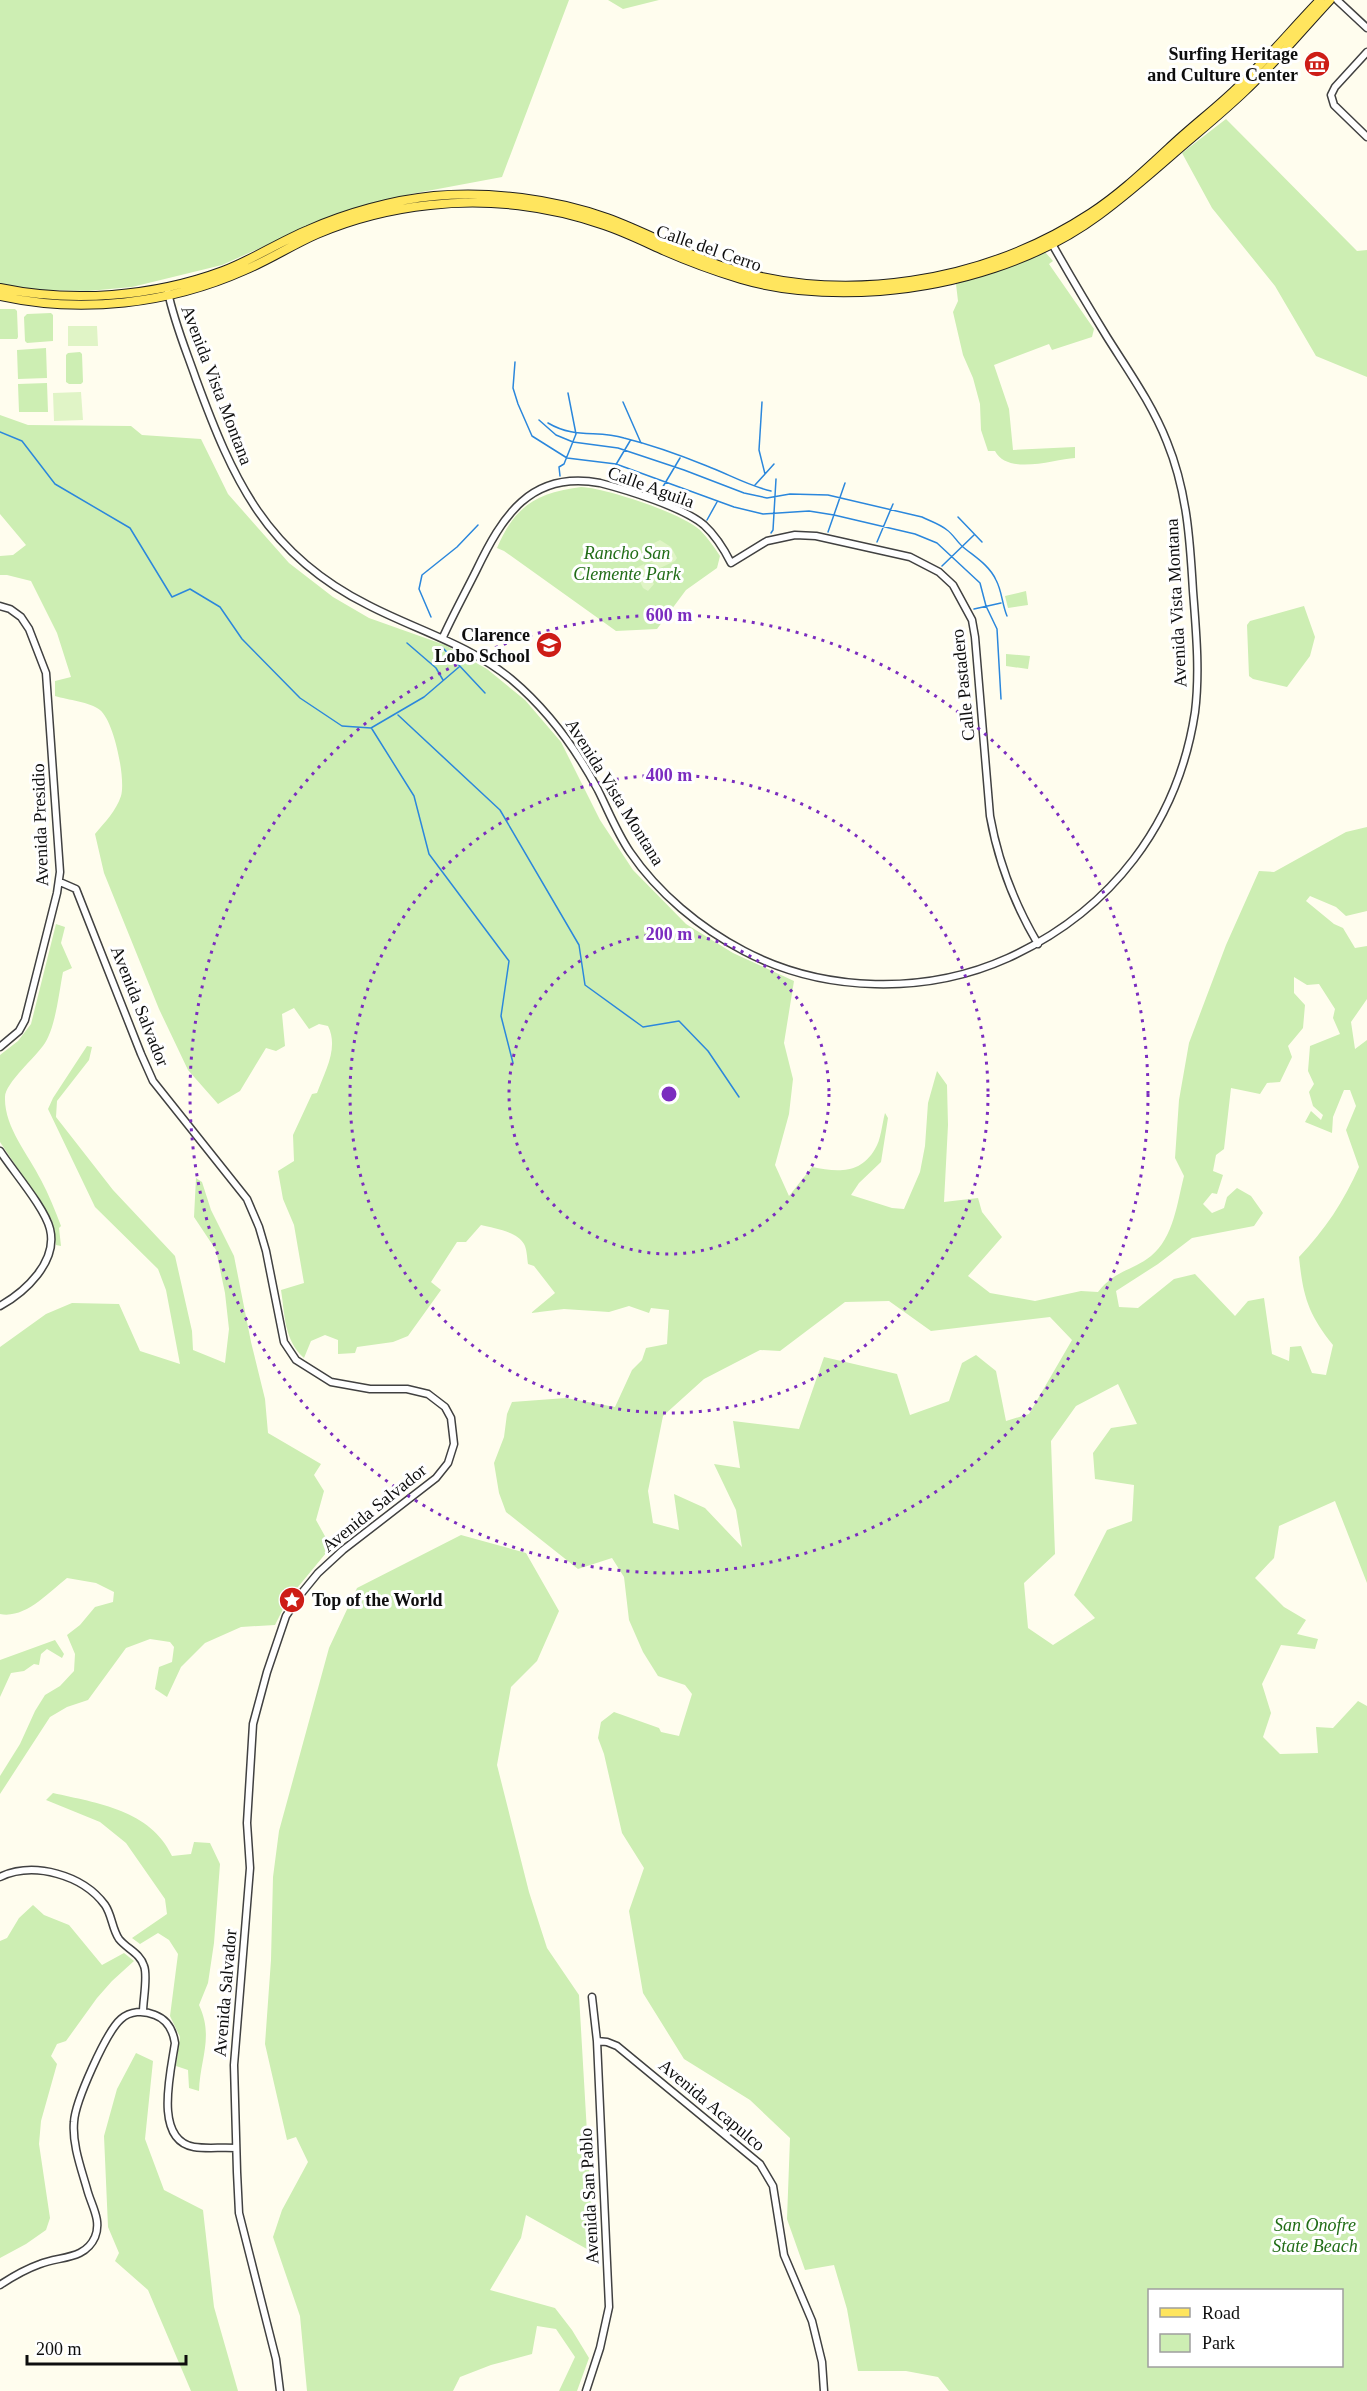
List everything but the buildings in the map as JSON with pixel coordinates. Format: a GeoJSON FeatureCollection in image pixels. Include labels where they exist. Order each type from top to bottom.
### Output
{"type":"FeatureCollection","features":[{"type":"Feature","properties":{"kind":"main road","name":"Calle del Cerro"},"geometry":{"type":"LineString","coordinates":[[1051,241],[1133,182],[1240,86],[1320,0]]}},
{"type":"Feature","properties":{"kind":"main road","name":"Calle del Cerro"},"geometry":{"type":"LineString","coordinates":[[0,296],[49,304],[92,305],[129,302],[222,271],[309,229],[336,219],[379,207],[431,197],[463,195],[542,201],[584,211],[623,225],[714,267],[747,277],[827,285],[891,283],[972,268],[1051,241],[1097,217],[1238,98],[1330,0]]}},
{"type":"Feature","properties":{"kind":"main road","name":"Calle del Cerro"},"geometry":{"type":"LineString","coordinates":[[0,288],[49,295],[92,296],[167,291]]}},
{"type":"Feature","properties":{"kind":"street"},"geometry":{"type":"LineString","coordinates":[[1336,0],[1367,28]]}},
{"type":"Feature","properties":{"kind":"street"},"geometry":{"type":"LineString","coordinates":[[1367,52],[1335,87],[1331,95],[1334,105],[1367,137]]}},
{"type":"Feature","properties":{"kind":"street","name":"Avenida Vista Montana"},"geometry":{"type":"LineString","coordinates":[[167,291],[227,460],[250,502],[277,536],[302,561],[370,607],[443,637],[508,677],[547,713],[564,733],[630,852],[658,886],[703,925],[746,952],[790,970],[830,979],[894,984],[926,982],[969,973],[1038,944],[1095,904],[1120,878],[1145,844],[1174,792],[1185,760],[1196,708],[1197,658],[1189,522],[1170,448],[1155,412],[1051,241]]}},
{"type":"Feature","properties":{"kind":"street","name":"Calle Aguila"},"geometry":{"type":"LineString","coordinates":[[443,637],[490,541],[509,512],[532,495],[560,483],[581,481],[600,483],[684,513],[705,526],[722,547],[731,563]]}},
{"type":"Feature","properties":{"kind":"street","name":"Calle Pastadero"},"geometry":{"type":"LineString","coordinates":[[731,563],[766,542],[795,535],[816,536],[910,557],[939,572],[953,585],[972,621],[975,637],[990,816],[996,847],[1021,912],[1038,944]]}},
{"type":"Feature","properties":{"kind":"street","name":"Avenida Presidio"},"geometry":{"type":"LineString","coordinates":[[0,606],[10,609],[21,617],[29,629],[46,673],[60,882],[25,1020],[19,1031],[0,1047]]}},
{"type":"Feature","properties":{"kind":"street","name":"Avenida Salvador"},"geometry":{"type":"LineString","coordinates":[[60,882],[76,889],[153,1081],[247,1198],[266,1251],[284,1342],[296,1360],[331,1382],[351,1387],[407,1389],[428,1394],[445,1407],[454,1431],[454,1444],[448,1463],[436,1478],[343,1550],[318,1573],[300,1595],[286,1616],[267,1672],[254,1724],[247,1823],[250,1868],[234,2065],[236,2148],[239,2213],[276,2359],[280,2391]]}},
{"type":"Feature","properties":{"kind":"street"},"geometry":{"type":"LineString","coordinates":[[0,1151],[45,1217],[51,1238],[50,1251],[42,1268],[20,1293],[0,1306]]}},
{"type":"Feature","properties":{"kind":"street"},"geometry":{"type":"LineString","coordinates":[[0,1877],[51,1871],[73,1879],[93,1891],[106,1907],[118,1937],[138,1955],[145,1968],[143,2012]]}},
{"type":"Feature","properties":{"kind":"street","name":"Avenida San Pablo"},"geometry":{"type":"LineString","coordinates":[[586,2391],[600,2348],[609,2307],[597,2041],[592,1997]]}},
{"type":"Feature","properties":{"kind":"street"},"geometry":{"type":"LineString","coordinates":[[0,2285],[44,2262],[83,2252],[93,2240],[98,2223],[76,2146],[75,2109],[116,2024],[126,2016],[143,2012],[164,2020],[173,2034],[175,2043],[168,2119],[172,2133],[182,2143],[194,2147],[236,2148]]}},
{"type":"Feature","properties":{"kind":"street","name":"Avenida Acapulco"},"geometry":{"type":"LineString","coordinates":[[597,2041],[617,2046],[760,2164],[773,2186],[784,2255],[812,2321],[822,2362],[824,2391]]}},
{"type":"Feature","properties":{"kind":"green space"},"geometry":{"type":"Polygon","coordinates":[[[0,0],[569,0],[502,177],[411,194],[325,219],[222,265],[132,287],[88,291],[41,290],[0,284],[0,0]]]}},
{"type":"Feature","properties":{"kind":"green space"},"geometry":{"type":"Polygon","coordinates":[[[608,0],[659,0],[623,9],[608,0]]]}},
{"type":"Feature","properties":{"kind":"green space"},"geometry":{"type":"Polygon","coordinates":[[[1226,119],[1357,251],[1367,250],[1367,377],[1316,356],[1275,286],[1212,208],[1182,153],[1226,119]]]}},
{"type":"Feature","properties":{"kind":"green space"},"geometry":{"type":"Polygon","coordinates":[[[1045,252],[1053,261],[1049,264],[1094,329],[1092,337],[1052,350],[1049,344],[994,365],[1009,409],[1013,450],[1075,447],[1075,458],[1032,464],[1010,463],[1001,459],[995,451],[988,451],[981,430],[980,404],[973,378],[963,355],[953,312],[958,301],[956,284],[1045,252]]]}},
{"type":"Feature","properties":{"kind":"green space"},"geometry":{"type":"Polygon","coordinates":[[[0,309],[17,311],[17,339],[0,339],[0,309]]]}},
{"type":"Feature","properties":{"kind":"green space"},"geometry":{"type":"Polygon","coordinates":[[[51,313],[53,315],[53,341],[27,343],[24,317],[27,314],[51,313]]]}},
{"type":"Feature","properties":{"kind":"green space"},"geometry":{"type":"Polygon","coordinates":[[[68,326],[97,326],[98,346],[68,346],[68,326]]]}},
{"type":"Feature","properties":{"kind":"green space"},"geometry":{"type":"Polygon","coordinates":[[[46,348],[47,378],[18,379],[17,350],[46,348]]]}},
{"type":"Feature","properties":{"kind":"green space"},"geometry":{"type":"Polygon","coordinates":[[[80,352],[83,382],[69,384],[66,382],[66,355],[80,352]]]}},
{"type":"Feature","properties":{"kind":"green space"},"geometry":{"type":"Polygon","coordinates":[[[47,383],[48,412],[19,412],[18,384],[47,383]]]}},
{"type":"Feature","properties":{"kind":"green space"},"geometry":{"type":"Polygon","coordinates":[[[81,392],[83,420],[54,421],[53,393],[81,392]]]}},
{"type":"Feature","properties":{"kind":"green space","name":"San Onofre State Beach"},"geometry":{"type":"Polygon","coordinates":[[[0,415],[28,425],[131,426],[142,435],[201,439],[228,494],[289,563],[333,597],[369,618],[445,645],[487,669],[525,700],[561,742],[600,820],[633,870],[686,924],[733,953],[794,981],[784,1043],[793,1079],[789,1114],[775,1165],[789,1196],[812,1167],[847,1170],[869,1157],[880,1137],[885,1113],[888,1118],[881,1162],[859,1183],[851,1195],[892,1208],[904,1209],[920,1172],[925,1146],[928,1103],[937,1071],[947,1085],[948,1125],[944,1202],[978,1198],[982,1212],[1002,1237],[968,1276],[990,1293],[1035,1301],[1081,1291],[1098,1292],[1111,1279],[1144,1261],[1159,1248],[1174,1219],[1184,1176],[1175,1158],[1179,1100],[1189,1043],[1226,945],[1259,871],[1274,872],[1346,832],[1367,827],[1367,911],[1346,916],[1336,907],[1310,896],[1306,901],[1334,924],[1343,928],[1355,948],[1367,946],[1367,999],[1351,1022],[1355,1049],[1367,1040],[1367,1583],[1335,1501],[1279,1526],[1274,1558],[1255,1578],[1284,1607],[1306,1620],[1297,1634],[1318,1639],[1315,1649],[1281,1645],[1262,1684],[1271,1713],[1263,1737],[1280,1754],[1318,1753],[1316,1727],[1333,1728],[1358,1701],[1367,1706],[1367,2391],[949,2391],[938,2377],[906,2371],[858,2371],[847,2309],[834,2265],[805,2270],[787,2219],[790,2138],[750,2100],[684,2059],[643,1993],[629,1911],[644,1868],[622,1833],[604,1754],[598,1738],[601,1722],[614,1712],[659,1728],[661,1732],[679,1736],[692,1694],[685,1685],[658,1676],[643,1652],[629,1620],[624,1577],[612,1558],[578,1569],[506,1512],[499,1493],[494,1463],[504,1437],[507,1414],[512,1402],[566,1398],[615,1407],[632,1370],[642,1360],[646,1348],[667,1344],[669,1310],[651,1308],[649,1313],[629,1306],[609,1312],[564,1309],[531,1313],[555,1293],[534,1266],[528,1264],[526,1248],[517,1236],[481,1225],[466,1242],[457,1242],[431,1282],[441,1290],[408,1336],[393,1342],[357,1347],[355,1353],[338,1354],[338,1340],[325,1335],[311,1341],[304,1358],[297,1351],[286,1327],[281,1290],[304,1283],[294,1225],[283,1199],[278,1171],[294,1161],[293,1135],[312,1094],[317,1093],[327,1068],[332,1043],[331,1034],[328,1026],[319,1024],[309,1029],[294,1008],[282,1014],[285,1046],[276,1051],[266,1048],[240,1091],[218,1104],[188,1070],[159,1009],[104,873],[95,834],[113,811],[121,796],[122,777],[118,751],[110,726],[105,716],[96,707],[55,696],[55,681],[71,677],[57,633],[31,581],[0,575],[0,556],[13,555],[26,545],[0,514],[0,415]],[[1294,977],[1294,993],[1305,1005],[1303,1028],[1288,1046],[1292,1057],[1280,1082],[1267,1083],[1260,1094],[1231,1088],[1224,1149],[1216,1155],[1213,1171],[1223,1175],[1217,1194],[1212,1193],[1203,1204],[1212,1213],[1224,1208],[1227,1197],[1237,1188],[1251,1196],[1263,1213],[1254,1226],[1192,1238],[1158,1264],[1116,1291],[1119,1307],[1138,1308],[1174,1279],[1195,1274],[1235,1316],[1248,1301],[1264,1298],[1272,1354],[1289,1361],[1290,1347],[1301,1346],[1312,1373],[1326,1375],[1333,1345],[1318,1324],[1308,1304],[1302,1283],[1299,1257],[1333,1215],[1359,1167],[1346,1130],[1356,1106],[1350,1090],[1344,1090],[1333,1117],[1332,1133],[1305,1122],[1311,1111],[1321,1120],[1323,1115],[1313,1106],[1309,1092],[1314,1084],[1308,1071],[1310,1046],[1340,1034],[1333,1018],[1335,1009],[1319,984],[1307,985],[1294,977]],[[889,1301],[845,1302],[780,1351],[760,1350],[704,1379],[663,1416],[648,1491],[653,1523],[679,1530],[674,1494],[705,1508],[742,1547],[736,1510],[714,1464],[740,1468],[733,1421],[799,1429],[824,1357],[897,1374],[910,1415],[949,1401],[962,1363],[976,1355],[996,1371],[1006,1421],[1029,1414],[1072,1340],[1050,1317],[931,1331],[889,1301]],[[1118,1384],[1076,1406],[1051,1441],[1055,1554],[1024,1583],[1028,1628],[1053,1645],[1095,1618],[1074,1595],[1107,1530],[1132,1521],[1134,1485],[1095,1479],[1093,1453],[1111,1428],[1137,1424],[1118,1384]]]}},
{"type":"Feature","properties":{"kind":"green space","name":"Rancho San Clemente Park"},"geometry":{"type":"Polygon","coordinates":[[[581,487],[625,497],[677,516],[700,530],[720,556],[717,568],[686,590],[657,629],[616,631],[497,548],[511,522],[529,504],[551,493],[581,487]]]}},
{"type":"Feature","properties":{"kind":"green space"},"geometry":{"type":"Polygon","coordinates":[[[660,540],[671,547],[677,558],[658,569],[655,564],[649,562],[644,548],[660,540]]]}},
{"type":"Feature","properties":{"kind":"green space"},"geometry":{"type":"Polygon","coordinates":[[[644,564],[654,584],[648,591],[643,588],[634,569],[644,564]]]}},
{"type":"Feature","properties":{"kind":"green space"},"geometry":{"type":"Polygon","coordinates":[[[1026,591],[1028,605],[1008,608],[1005,596],[1026,591]]]}},
{"type":"Feature","properties":{"kind":"green space"},"geometry":{"type":"Polygon","coordinates":[[[1304,606],[1315,637],[1310,656],[1287,687],[1253,679],[1249,676],[1247,625],[1250,621],[1304,606]]]}},
{"type":"Feature","properties":{"kind":"green space"},"geometry":{"type":"Polygon","coordinates":[[[1006,654],[1030,656],[1028,669],[1006,666],[1006,654]]]}},
{"type":"Feature","properties":{"kind":"green space"},"geometry":{"type":"Polygon","coordinates":[[[56,924],[65,927],[61,943],[72,968],[63,972],[49,1036],[41,1049],[15,1077],[5,1097],[8,1119],[44,1186],[61,1226],[59,1228],[61,1246],[56,1245],[52,1220],[0,1142],[0,1055],[18,1041],[31,1024],[56,924]]]}},
{"type":"Feature","properties":{"kind":"green space"},"geometry":{"type":"Polygon","coordinates":[[[87,1046],[92,1047],[89,1060],[57,1101],[56,1117],[113,1190],[175,1256],[192,1331],[193,1350],[225,1363],[229,1329],[225,1293],[216,1250],[194,1217],[196,1178],[202,1182],[211,1210],[234,1256],[265,1399],[268,1433],[321,1464],[314,1475],[324,1491],[316,1520],[331,1547],[288,1599],[275,1625],[241,1627],[205,1643],[181,1667],[167,1697],[155,1689],[159,1667],[172,1662],[174,1647],[170,1642],[150,1639],[126,1648],[88,1700],[67,1707],[50,1717],[0,1794],[0,1776],[20,1744],[35,1711],[45,1695],[60,1686],[74,1671],[75,1654],[67,1635],[80,1625],[95,1607],[113,1602],[114,1592],[96,1583],[67,1578],[27,1609],[9,1615],[0,1614],[0,1347],[46,1314],[72,1303],[119,1304],[140,1351],[180,1364],[166,1290],[158,1269],[95,1207],[48,1109],[87,1046]]]}},
{"type":"Feature","properties":{"kind":"green space"},"geometry":{"type":"Polygon","coordinates":[[[461,1535],[526,1553],[559,1611],[537,1661],[511,1687],[497,1765],[529,1892],[547,1948],[579,1995],[594,2253],[526,2215],[521,2238],[490,2290],[555,2308],[589,2358],[577,2391],[559,2391],[575,2357],[556,2329],[537,2326],[532,2354],[491,2365],[460,2377],[453,2391],[307,2391],[300,2316],[273,2237],[282,2210],[308,2162],[296,2137],[287,2140],[265,2044],[271,1960],[273,1877],[279,1831],[329,1648],[357,1588],[461,1535]]]}},
{"type":"Feature","properties":{"kind":"green space"},"geometry":{"type":"Polygon","coordinates":[[[55,1640],[64,1654],[62,1658],[47,1649],[41,1654],[39,1665],[34,1664],[24,1671],[11,1673],[0,1697],[0,1660],[55,1640]]]}},
{"type":"Feature","properties":{"kind":"green space"},"geometry":{"type":"Polygon","coordinates":[[[53,1793],[104,1805],[137,1818],[163,1840],[172,1856],[191,1854],[194,1842],[210,1843],[220,1864],[214,1943],[208,1983],[199,2005],[206,2038],[199,2091],[189,2088],[188,2070],[176,2066],[180,2037],[170,2016],[178,1954],[169,1940],[158,1933],[140,1944],[132,1938],[167,1914],[165,1899],[126,1843],[100,1822],[46,1800],[53,1793]]]}},
{"type":"Feature","properties":{"kind":"green space"},"geometry":{"type":"Polygon","coordinates":[[[33,1905],[44,1915],[69,1925],[102,1965],[124,1953],[134,1961],[97,1998],[66,2041],[57,2044],[51,2056],[57,2064],[41,2121],[39,2144],[50,2218],[46,2230],[0,2258],[0,1941],[7,1938],[19,1918],[33,1905]]]}},
{"type":"Feature","properties":{"kind":"green space"},"geometry":{"type":"Polygon","coordinates":[[[136,2053],[153,2061],[145,2139],[164,2190],[203,2210],[214,2307],[238,2391],[191,2391],[148,2290],[115,2261],[119,2253],[108,2227],[104,2136],[117,2089],[136,2053]]]}},
{"type":"Feature","properties":{"kind":"waterway"},"geometry":{"type":"LineString","coordinates":[[515,362],[513,388],[532,436],[567,458],[616,464],[734,507],[763,514],[809,511],[834,515],[915,534],[937,543],[980,583],[986,606],[997,629],[1001,699]]}},
{"type":"Feature","properties":{"kind":"waterway"},"geometry":{"type":"LineString","coordinates":[[560,476],[559,467],[564,464],[576,434],[568,393]]}},
{"type":"Feature","properties":{"kind":"waterway"},"geometry":{"type":"LineString","coordinates":[[623,402],[641,443]]}},
{"type":"Feature","properties":{"kind":"waterway"},"geometry":{"type":"LineString","coordinates":[[762,402],[759,450],[765,474]]}},
{"type":"Feature","properties":{"kind":"waterway"},"geometry":{"type":"LineString","coordinates":[[539,420],[556,435],[573,442],[618,448],[744,493],[767,498],[790,494],[828,495],[922,517],[949,532],[990,570],[998,584],[1007,616]]}},
{"type":"Feature","properties":{"kind":"waterway"},"geometry":{"type":"LineString","coordinates":[[548,423],[567,431],[614,436],[645,444],[771,491]]}},
{"type":"Feature","properties":{"kind":"waterway"},"geometry":{"type":"LineString","coordinates":[[0,432],[22,441],[55,484],[130,528],[172,597],[190,589],[220,607],[242,639],[300,698],[342,726],[371,728],[424,697],[459,667]]}},
{"type":"Feature","properties":{"kind":"waterway"},"geometry":{"type":"LineString","coordinates":[[608,478],[630,441]]}},
{"type":"Feature","properties":{"kind":"waterway"},"geometry":{"type":"LineString","coordinates":[[658,495],[680,458]]}},
{"type":"Feature","properties":{"kind":"waterway"},"geometry":{"type":"LineString","coordinates":[[755,485],[774,464]]}},
{"type":"Feature","properties":{"kind":"waterway"},"geometry":{"type":"LineString","coordinates":[[771,533],[776,479]]}},
{"type":"Feature","properties":{"kind":"waterway"},"geometry":{"type":"LineString","coordinates":[[828,532],[845,483]]}},
{"type":"Feature","properties":{"kind":"waterway"},"geometry":{"type":"LineString","coordinates":[[707,520],[717,502]]}},
{"type":"Feature","properties":{"kind":"waterway"},"geometry":{"type":"LineString","coordinates":[[877,542],[893,504]]}},
{"type":"Feature","properties":{"kind":"waterway"},"geometry":{"type":"LineString","coordinates":[[958,517],[982,542]]}},
{"type":"Feature","properties":{"kind":"waterway"},"geometry":{"type":"LineString","coordinates":[[431,617],[419,589],[422,575],[457,547],[478,525]]}},
{"type":"Feature","properties":{"kind":"waterway"},"geometry":{"type":"LineString","coordinates":[[942,566],[974,535]]}},
{"type":"Feature","properties":{"kind":"waterway"},"geometry":{"type":"LineString","coordinates":[[974,609],[1001,603]]}},
{"type":"Feature","properties":{"kind":"waterway"},"geometry":{"type":"LineString","coordinates":[[407,643],[436,668],[443,680]]}},
{"type":"Feature","properties":{"kind":"waterway"},"geometry":{"type":"LineString","coordinates":[[442,647],[485,693]]}},
{"type":"Feature","properties":{"kind":"waterway"},"geometry":{"type":"LineString","coordinates":[[398,715],[500,810],[579,945],[585,985],[643,1027],[679,1021],[708,1051],[739,1097]]}},
{"type":"Feature","properties":{"kind":"waterway"},"geometry":{"type":"LineString","coordinates":[[372,729],[414,796],[429,854],[509,961],[501,1016],[513,1063]]}},
{"type":"Feature","properties":{"kind":"place","name":"Surfing Heritage and Culture Center"},"geometry":{"type":"Point","coordinates":[1317,64]}},
{"type":"Feature","properties":{"kind":"place","name":"Clarence Lobo School"},"geometry":{"type":"Point","coordinates":[549,645]}},
{"type":"Feature","properties":{"kind":"place","name":"Top of the World"},"geometry":{"type":"Point","coordinates":[292,1600]}}]}
